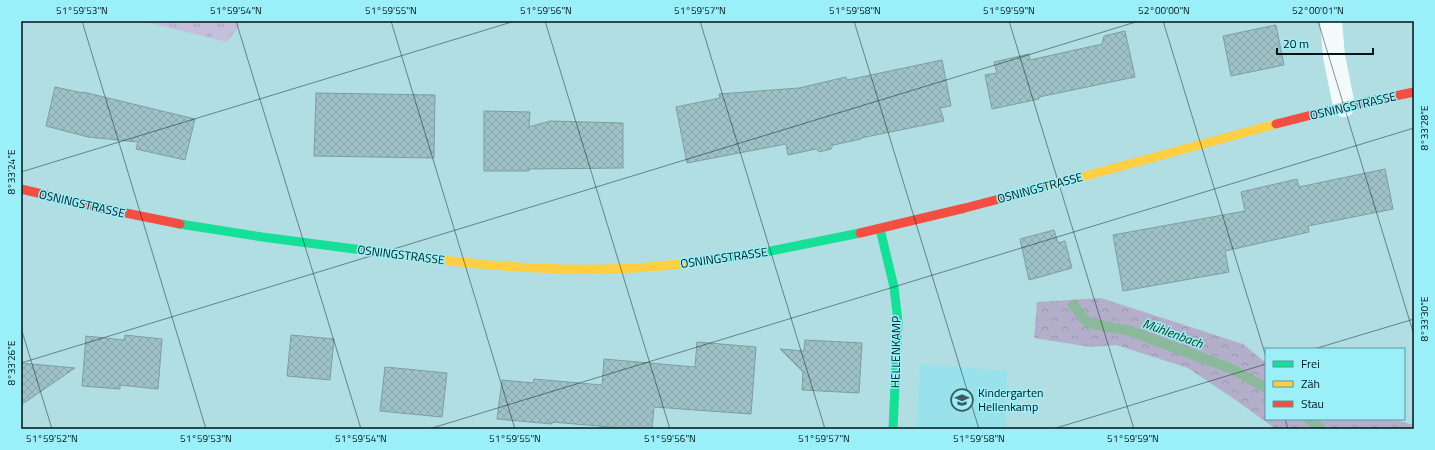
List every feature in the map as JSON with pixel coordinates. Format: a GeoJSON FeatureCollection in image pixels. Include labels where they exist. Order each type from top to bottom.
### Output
{"type":"FeatureCollection","features":[{"type":"Feature","properties":{"kind":"main road","name":"OSNINGSTRASSE"},"geometry":{"type":"LineString","coordinates":[[21,189],[121,213],[171,223],[233,232],[458,262],[532,268],[601,270],[682,264],[778,250],[880,229],[1011,196],[1344,106],[1414,92]]}},
{"type":"Feature","properties":{"kind":"main road","name":"HELLENKAMP"},"geometry":{"type":"LineString","coordinates":[[880,229],[894,287],[898,322],[893,429]]}},
{"type":"Feature","properties":{"kind":"street"},"geometry":{"type":"LineString","coordinates":[[1331,21],[1334,56],[1344,106]]}},
{"type":"Feature","properties":{"kind":"shaded area","name":"Kindergarten Hellenkamp"},"geometry":{"type":"Polygon","coordinates":[[[920,364],[1007,371],[1005,429],[916,429],[920,364]]]}},
{"type":"Feature","properties":{"kind":"green space"},"geometry":{"type":"Polygon","coordinates":[[[142,21],[243,21],[227,42],[142,21]]]}},
{"type":"Feature","properties":{"kind":"green space"},"geometry":{"type":"Polygon","coordinates":[[[1101,298],[1243,344],[1265,362],[1265,420],[1396,420],[1414,425],[1414,429],[1276,429],[1188,368],[1116,345],[1091,347],[1034,338],[1037,302],[1101,298]]]}},
{"type":"Feature","properties":{"kind":"building"},"geometry":{"type":"Polygon","coordinates":[[[1276,25],[1284,65],[1231,76],[1223,36],[1276,25]]]}},
{"type":"Feature","properties":{"kind":"building"},"geometry":{"type":"Polygon","coordinates":[[[1125,31],[1135,77],[1039,97],[1039,99],[992,109],[985,75],[997,73],[994,62],[1029,54],[1030,60],[1102,44],[1104,36],[1125,31]]]}},
{"type":"Feature","properties":{"kind":"building"},"geometry":{"type":"Polygon","coordinates":[[[942,60],[951,106],[940,108],[944,121],[861,138],[833,145],[831,149],[819,152],[816,149],[788,155],[786,144],[687,163],[676,107],[720,98],[719,94],[799,88],[846,77],[847,80],[942,60]]]}},
{"type":"Feature","properties":{"kind":"building"},"geometry":{"type":"Polygon","coordinates":[[[55,87],[83,92],[195,119],[185,160],[136,149],[138,142],[88,137],[46,126],[55,87]]]}},
{"type":"Feature","properties":{"kind":"building"},"geometry":{"type":"Polygon","coordinates":[[[316,93],[435,95],[434,158],[314,156],[316,93]]]}},
{"type":"Feature","properties":{"kind":"building"},"geometry":{"type":"Polygon","coordinates":[[[484,111],[530,112],[529,127],[550,121],[623,123],[623,168],[484,171],[484,111]]]}},
{"type":"Feature","properties":{"kind":"building"},"geometry":{"type":"Polygon","coordinates":[[[1385,169],[1393,209],[1308,226],[1309,232],[1225,251],[1229,272],[1123,291],[1113,235],[1245,211],[1241,192],[1297,179],[1299,187],[1385,169]]]}},
{"type":"Feature","properties":{"kind":"building"},"geometry":{"type":"Polygon","coordinates":[[[1054,230],[1058,243],[1065,241],[1072,268],[1029,280],[1020,239],[1054,230]]]}},
{"type":"Feature","properties":{"kind":"building"},"geometry":{"type":"Polygon","coordinates":[[[125,335],[162,339],[158,389],[120,385],[120,389],[82,386],[86,336],[124,340],[125,335]]]}},
{"type":"Feature","properties":{"kind":"building"},"geometry":{"type":"Polygon","coordinates":[[[291,335],[334,339],[330,380],[287,376],[291,335]]]}},
{"type":"Feature","properties":{"kind":"building"},"geometry":{"type":"Polygon","coordinates":[[[805,340],[862,343],[859,393],[802,390],[803,372],[780,349],[804,351],[805,340]]]}},
{"type":"Feature","properties":{"kind":"building"},"geometry":{"type":"Polygon","coordinates":[[[697,342],[756,347],[751,414],[654,407],[652,429],[634,429],[552,422],[552,424],[497,419],[502,380],[533,383],[534,379],[602,385],[604,359],[695,367],[697,342]]]}},
{"type":"Feature","properties":{"kind":"building"},"geometry":{"type":"Polygon","coordinates":[[[21,363],[75,368],[21,405],[21,363]]]}},
{"type":"Feature","properties":{"kind":"building"},"geometry":{"type":"Polygon","coordinates":[[[385,367],[447,373],[442,417],[380,411],[385,367]]]}},
{"type":"Feature","properties":{"kind":"waterway","name":"Mühlenbach"},"geometry":{"type":"LineString","coordinates":[[1073,305],[1088,323],[1130,331],[1232,369],[1265,387]]}},
{"type":"Feature","properties":{"kind":"waterway","name":"Mühlenbach"},"geometry":{"type":"LineString","coordinates":[[1310,420],[1321,429]]}},
{"type":"Feature","properties":{"kind":"traffic: fast"},"geometry":{"type":"LineString","coordinates":[[180,224],[262,237],[370,251]]}},
{"type":"Feature","properties":{"kind":"traffic: fast"},"geometry":{"type":"LineString","coordinates":[[880,229],[894,287],[898,322],[893,429]]}},
{"type":"Feature","properties":{"kind":"traffic: fast"},"geometry":{"type":"LineString","coordinates":[[703,261],[766,252],[860,233]]}},
{"type":"Feature","properties":{"kind":"traffic: slow"},"geometry":{"type":"LineString","coordinates":[[1041,188],[1276,124]]}},
{"type":"Feature","properties":{"kind":"traffic: slow"},"geometry":{"type":"LineString","coordinates":[[370,251],[453,261],[536,268],[620,269],[703,261]]}},
{"type":"Feature","properties":{"kind":"traffic: jam"},"geometry":{"type":"LineString","coordinates":[[1276,124],[1343,107],[1414,92]]}},
{"type":"Feature","properties":{"kind":"traffic: jam"},"geometry":{"type":"LineString","coordinates":[[860,233],[1041,188]]}},
{"type":"Feature","properties":{"kind":"traffic: jam"},"geometry":{"type":"LineString","coordinates":[[21,189],[101,208],[180,224]]}},
{"type":"Feature","properties":{"kind":"place","name":"Kindergarten Hellenkamp"},"geometry":{"type":"Point","coordinates":[962,400]}}]}
